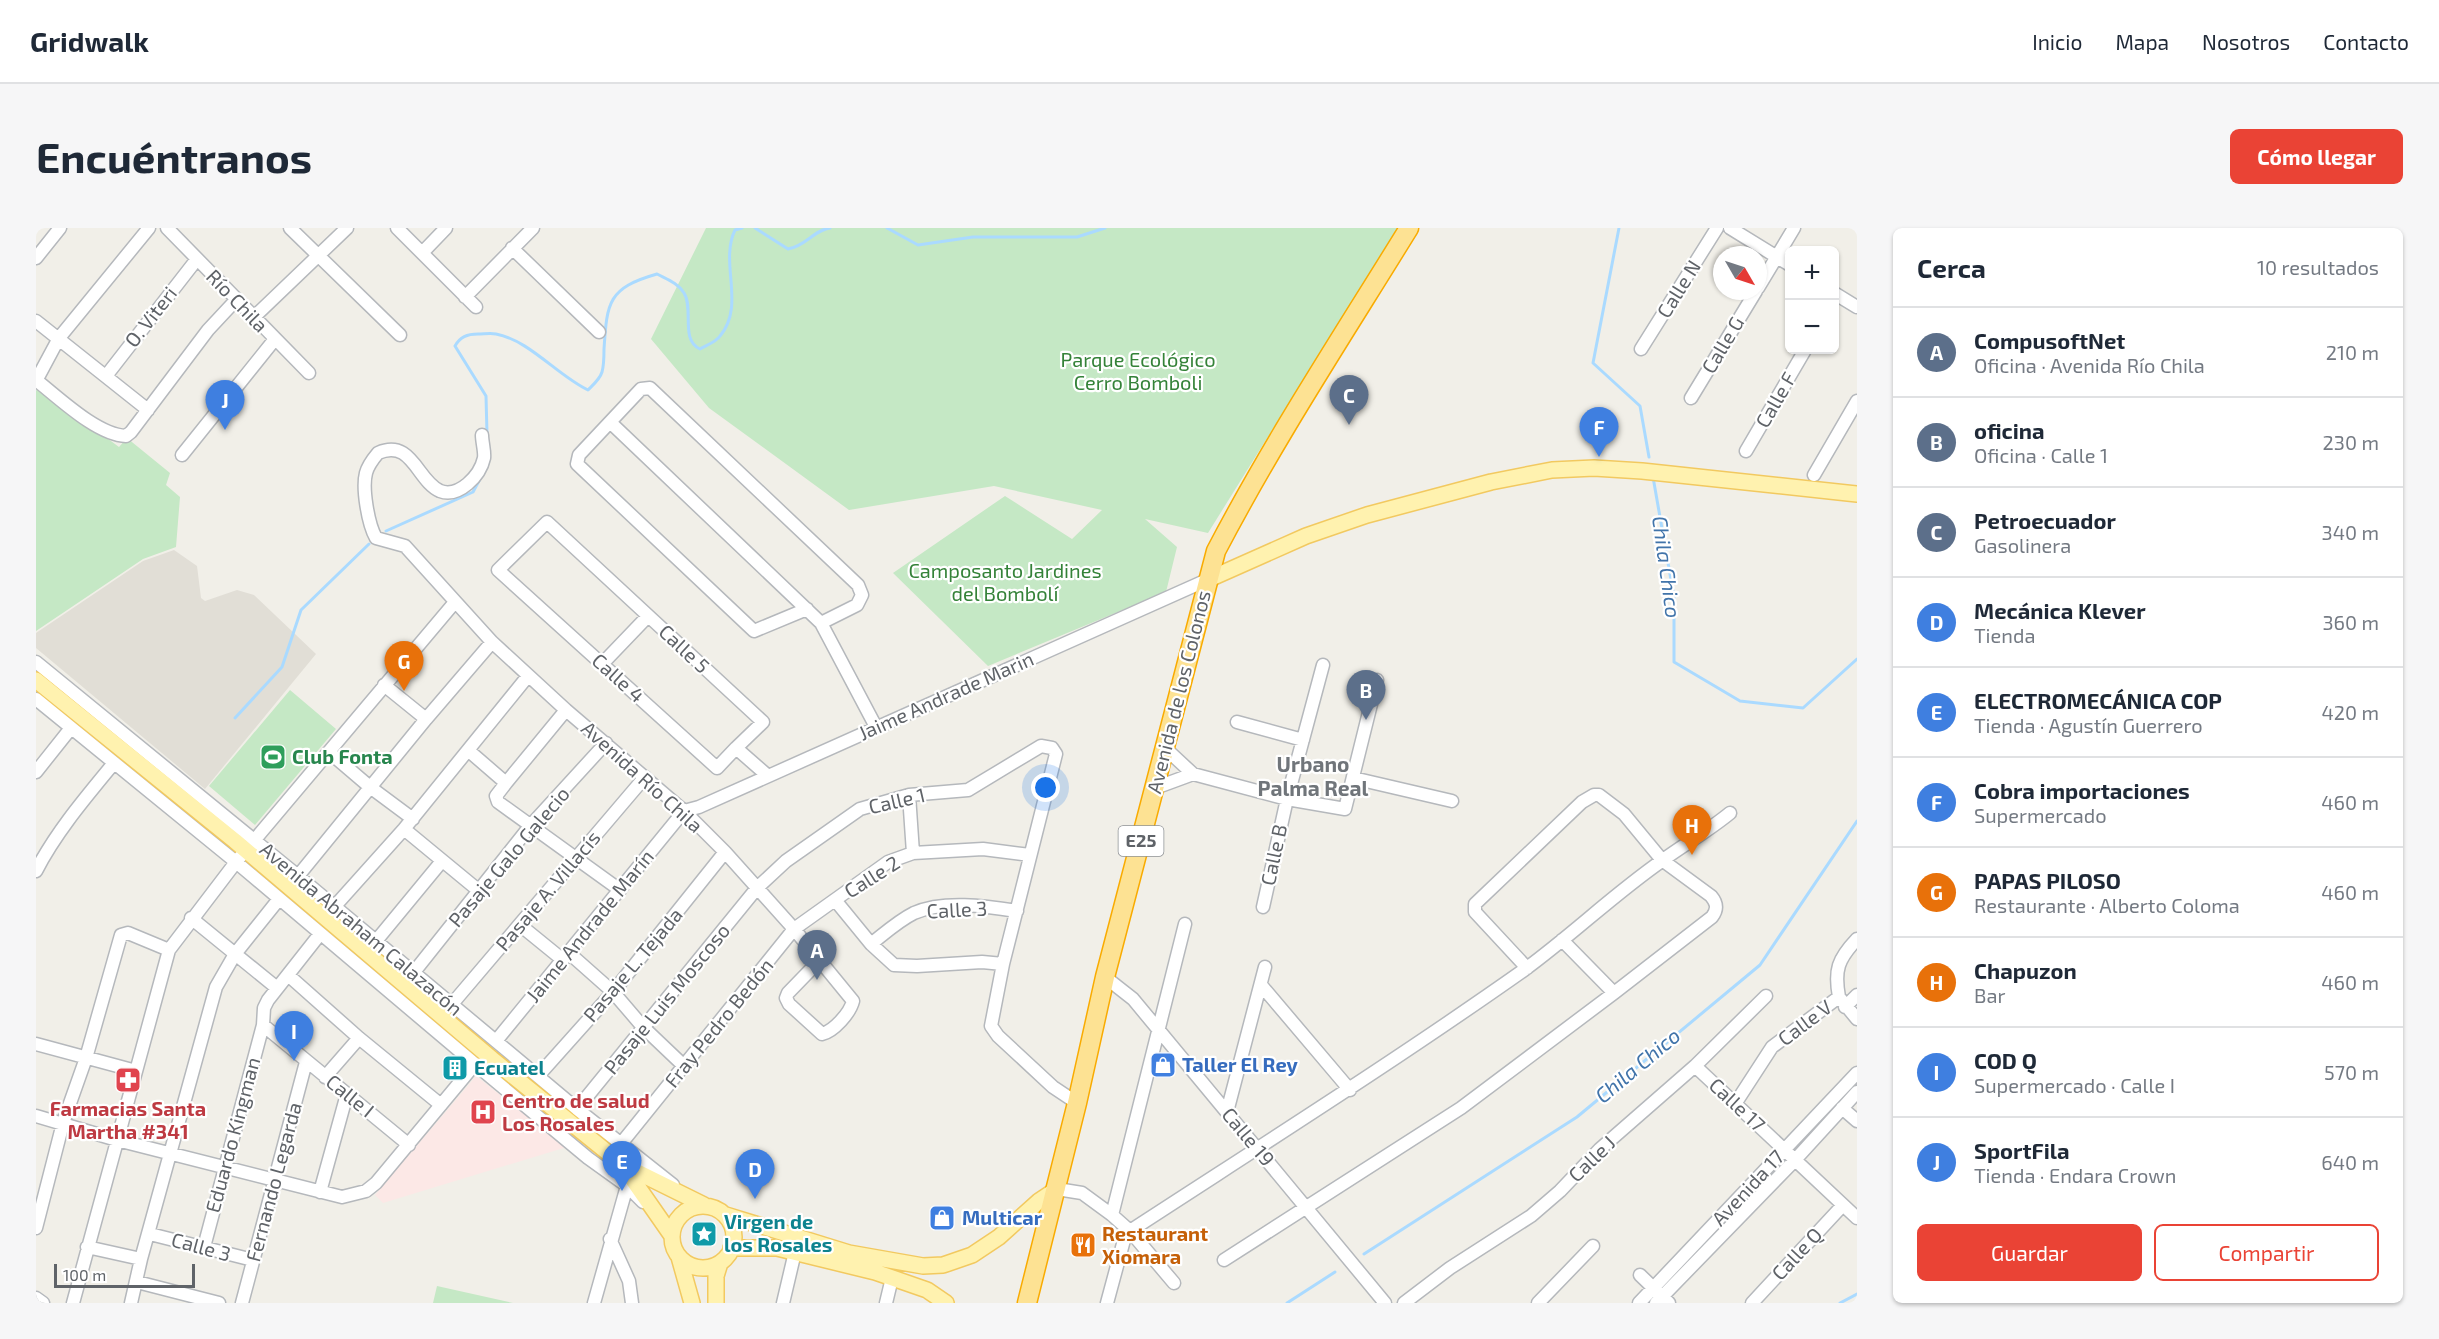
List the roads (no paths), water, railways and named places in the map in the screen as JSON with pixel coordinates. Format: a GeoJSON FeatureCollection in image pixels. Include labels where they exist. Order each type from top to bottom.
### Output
{"type":"FeatureCollection","features":[{"type":"Feature","properties":{"kind":"highway","name":"Avenida de los Colonos"},"geometry":{"type":"LineString","coordinates":[[1028,1303],[1057,1189],[1105,977],[1216,551],[1239,508],[1409,228]]}},
{"type":"Feature","properties":{"kind":"main road"},"geometry":{"type":"LineString","coordinates":[[1207,580],[1306,536],[1367,514],[1491,482],[1552,470],[1593,468],[1642,471],[1857,494]]}},
{"type":"Feature","properties":{"kind":"main road","name":"Avenida Abraham Calazacón"},"geometry":{"type":"LineString","coordinates":[[36,680],[246,851],[492,1059],[623,1165],[704,1205]]}},
{"type":"Feature","properties":{"kind":"main road","name":"Avenida Abraham Calazacón"},"geometry":{"type":"LineString","coordinates":[[623,1165],[672,1236]]}},
{"type":"Feature","properties":{"kind":"main road"},"geometry":{"type":"LineString","coordinates":[[692,1303],[672,1236],[679,1216],[693,1207],[704,1205],[716,1208],[726,1215],[849,1253],[923,1266],[943,1265],[972,1255],[999,1237],[1039,1201],[1057,1189]]}},
{"type":"Feature","properties":{"kind":"main road"},"geometry":{"type":"LineString","coordinates":[[716,1303],[716,1276],[720,1263],[731,1248],[734,1233],[726,1215]]}},
{"type":"Feature","properties":{"kind":"main road"},"geometry":{"type":"LineString","coordinates":[[731,1248],[765,1247],[795,1252],[892,1278],[927,1290],[946,1303]]}},
{"type":"Feature","properties":{"kind":"main road"},"geometry":{"type":"LineString","coordinates":[[679,1257],[696,1267],[704,1268],[720,1263]]}},
{"type":"Feature","properties":{"kind":"street"},"geometry":{"type":"LineString","coordinates":[[36,258],[60,228]]}},
{"type":"Feature","properties":{"kind":"street"},"geometry":{"type":"LineString","coordinates":[[149,228],[59,338],[36,381],[88,420],[120,436],[126,436],[208,330],[236,300]]}},
{"type":"Feature","properties":{"kind":"street","name":"Río Chila"},"geometry":{"type":"LineString","coordinates":[[167,228],[309,373]]}},
{"type":"Feature","properties":{"kind":"street"},"geometry":{"type":"LineString","coordinates":[[290,228],[400,335]]}},
{"type":"Feature","properties":{"kind":"street"},"geometry":{"type":"LineString","coordinates":[[253,318],[347,228]]}},
{"type":"Feature","properties":{"kind":"street"},"geometry":{"type":"LineString","coordinates":[[397,228],[476,307]]}},
{"type":"Feature","properties":{"kind":"street"},"geometry":{"type":"LineString","coordinates":[[423,252],[446,228]]}},
{"type":"Feature","properties":{"kind":"street"},"geometry":{"type":"LineString","coordinates":[[465,297],[533,228]]}},
{"type":"Feature","properties":{"kind":"street","name":"Calle N"},"geometry":{"type":"LineString","coordinates":[[1641,349],[1717,228]]}},
{"type":"Feature","properties":{"kind":"street"},"geometry":{"type":"LineString","coordinates":[[1730,228],[1785,262]]}},
{"type":"Feature","properties":{"kind":"street","name":"Calle G"},"geometry":{"type":"LineString","coordinates":[[1767,274],[1794,228]]}},
{"type":"Feature","properties":{"kind":"street"},"geometry":{"type":"LineString","coordinates":[[512,248],[599,332]]}},
{"type":"Feature","properties":{"kind":"street","name":"O. Viteri"},"geometry":{"type":"LineString","coordinates":[[106,376],[197,259]]}},
{"type":"Feature","properties":{"kind":"street"},"geometry":{"type":"LineString","coordinates":[[1839,298],[1857,307]]}},
{"type":"Feature","properties":{"kind":"street","name":"Calle G"},"geometry":{"type":"LineString","coordinates":[[1691,398],[1751,300]]}},
{"type":"Feature","properties":{"kind":"street"},"geometry":{"type":"LineString","coordinates":[[36,321],[148,410]]}},
{"type":"Feature","properties":{"kind":"street"},"geometry":{"type":"LineString","coordinates":[[182,455],[275,339]]}},
{"type":"Feature","properties":{"kind":"street","name":"Calle F"},"geometry":{"type":"LineString","coordinates":[[1746,451],[1803,354]]}},
{"type":"Feature","properties":{"kind":"street"},"geometry":{"type":"LineString","coordinates":[[807,609],[754,631],[577,464],[579,455],[641,389],[650,388],[858,585],[862,596],[857,605],[821,622]]}},
{"type":"Feature","properties":{"kind":"street"},"geometry":{"type":"LineString","coordinates":[[1814,475],[1857,401]]}},
{"type":"Feature","properties":{"kind":"street"},"geometry":{"type":"LineString","coordinates":[[610,423],[821,622],[876,727]]}},
{"type":"Feature","properties":{"kind":"street","name":"Avenida Río Chila"},"geometry":{"type":"LineString","coordinates":[[482,435],[484,458],[470,482],[456,492],[445,492],[435,488],[408,457],[394,450],[378,453],[365,475],[364,492],[372,531],[376,538],[405,546],[492,642],[566,710],[684,811],[725,852],[794,929],[853,1001],[849,1011],[829,1032],[822,1034],[789,1004],[786,998],[788,993],[819,961]]}},
{"type":"Feature","properties":{"kind":"street","name":"Calle 5"},"geometry":{"type":"LineString","coordinates":[[498,570],[547,522],[763,722],[736,748]]}},
{"type":"Feature","properties":{"kind":"street","name":"Calle 4"},"geometry":{"type":"LineString","coordinates":[[498,570],[717,768],[736,748]]}},
{"type":"Feature","properties":{"kind":"street","name":"Jaime Andrade Marin"},"geometry":{"type":"LineString","coordinates":[[684,811],[699,807],[1207,580]]}},
{"type":"Feature","properties":{"kind":"street"},"geometry":{"type":"LineString","coordinates":[[73,1303],[169,950],[191,918],[246,851],[455,602]]}},
{"type":"Feature","properties":{"kind":"street"},"geometry":{"type":"LineString","coordinates":[[602,664],[648,616]]}},
{"type":"Feature","properties":{"kind":"street"},"geometry":{"type":"LineString","coordinates":[[298,876],[492,642]]}},
{"type":"Feature","properties":{"kind":"street","name":"Avenida Abraham Calazacón"},"geometry":{"type":"LineString","coordinates":[[36,663],[246,851],[279,899],[588,1158],[627,1186],[658,1216]]}},
{"type":"Feature","properties":{"kind":"street","name":"Calle B"},"geometry":{"type":"LineString","coordinates":[[1263,907],[1287,799],[1323,665]]}},
{"type":"Feature","properties":{"kind":"street"},"geometry":{"type":"LineString","coordinates":[[335,906],[413,819],[528,676]]}},
{"type":"Feature","properties":{"kind":"street"},"geometry":{"type":"LineString","coordinates":[[1165,748],[1193,774],[1287,799],[1345,809],[1377,680]]}},
{"type":"Feature","properties":{"kind":"street"},"geometry":{"type":"LineString","coordinates":[[384,685],[426,720]]}},
{"type":"Feature","properties":{"kind":"street","name":"Avenida Abraham Calazacón"},"geometry":{"type":"LineString","coordinates":[[36,699],[114,763],[246,851],[298,876],[577,1109],[686,1195]]}},
{"type":"Feature","properties":{"kind":"street"},"geometry":{"type":"LineString","coordinates":[[566,710],[496,796],[497,800],[620,890]]}},
{"type":"Feature","properties":{"kind":"street"},"geometry":{"type":"LineString","coordinates":[[1237,722],[1303,740]]}},
{"type":"Feature","properties":{"kind":"street"},"geometry":{"type":"LineString","coordinates":[[36,772],[71,728]]}},
{"type":"Feature","properties":{"kind":"street","name":"Pasaje Galo Galecio"},"geometry":{"type":"LineString","coordinates":[[414,972],[531,825],[606,743]]}},
{"type":"Feature","properties":{"kind":"street","name":"Calle 1"},"geometry":{"type":"LineString","coordinates":[[757,888],[786,861],[860,809],[909,795],[968,790],[1041,746],[1052,748],[1056,754],[1030,855]]}},
{"type":"Feature","properties":{"kind":"street"},"geometry":{"type":"LineString","coordinates":[[736,748],[768,776]]}},
{"type":"Feature","properties":{"kind":"street"},"geometry":{"type":"LineString","coordinates":[[469,751],[506,783]]}},
{"type":"Feature","properties":{"kind":"street"},"geometry":{"type":"LineString","coordinates":[[329,752],[370,788],[413,819]]}},
{"type":"Feature","properties":{"kind":"street"},"geometry":{"type":"LineString","coordinates":[[36,871],[39,856],[114,763]]}},
{"type":"Feature","properties":{"kind":"street"},"geometry":{"type":"LineString","coordinates":[[1155,788],[1193,774]]}},
{"type":"Feature","properties":{"kind":"street","name":"Pasaje A. Villacís"},"geometry":{"type":"LineString","coordinates":[[452,1004],[645,777]]}},
{"type":"Feature","properties":{"kind":"street"},"geometry":{"type":"LineString","coordinates":[[1353,778],[1452,801]]}},
{"type":"Feature","properties":{"kind":"street"},"geometry":{"type":"LineString","coordinates":[[909,795],[913,853]]}},
{"type":"Feature","properties":{"kind":"street"},"geometry":{"type":"LineString","coordinates":[[1224,1260],[1461,1108],[1712,916],[1716,909],[1715,901],[1662,860],[1624,814],[1599,795],[1594,795],[1586,799],[1475,904],[1475,912],[1527,968]]}},
{"type":"Feature","properties":{"kind":"street","name":"Jaime Andrade Marín"},"geometry":{"type":"LineString","coordinates":[[496,1041],[684,811]]}},
{"type":"Feature","properties":{"kind":"street"},"geometry":{"type":"LineString","coordinates":[[1107,1303],[1124,1240],[1130,1231],[1350,1090],[1527,968],[1662,860],[1730,813]]}},
{"type":"Feature","properties":{"kind":"street"},"geometry":{"type":"LineString","coordinates":[[404,829],[478,890]]}},
{"type":"Feature","properties":{"kind":"street","name":"Calle 2"},"geometry":{"type":"LineString","coordinates":[[794,929],[888,862],[913,853],[983,849],[1030,855]]}},
{"type":"Feature","properties":{"kind":"street","name":"Pasaje L. Tejada"},"geometry":{"type":"LineString","coordinates":[[538,1076],[613,992],[725,852]]}},
{"type":"Feature","properties":{"kind":"street"},"geometry":{"type":"LineString","coordinates":[[1030,855],[1003,964],[991,1026],[1036,1072],[1053,1087],[1077,1102]]}},
{"type":"Feature","properties":{"kind":"street"},"geometry":{"type":"LineString","coordinates":[[376,941],[441,861]]}},
{"type":"Feature","properties":{"kind":"street","name":"Pasaje Luis Moscoso"},"geometry":{"type":"LineString","coordinates":[[577,1109],[757,888]]}},
{"type":"Feature","properties":{"kind":"street"},"geometry":{"type":"LineString","coordinates":[[131,1303],[216,987],[235,954],[279,899]]}},
{"type":"Feature","properties":{"kind":"street"},"geometry":{"type":"LineString","coordinates":[[835,900],[871,944],[890,962],[899,966],[982,962],[1003,964]]}},
{"type":"Feature","properties":{"kind":"street","name":"Calle 3"},"geometry":{"type":"LineString","coordinates":[[871,944],[905,918],[925,909],[977,905],[1017,911]]}},
{"type":"Feature","properties":{"kind":"street"},"geometry":{"type":"LineString","coordinates":[[191,918],[277,988]]}},
{"type":"Feature","properties":{"kind":"street"},"geometry":{"type":"LineString","coordinates":[[1112,1215],[1185,924]]}},
{"type":"Feature","properties":{"kind":"street"},"geometry":{"type":"LineString","coordinates":[[520,925],[613,992],[643,1027],[684,1066]]}},
{"type":"Feature","properties":{"kind":"street","name":"Fray Pedro Bedón"},"geometry":{"type":"LineString","coordinates":[[620,1144],[794,929]]}},
{"type":"Feature","properties":{"kind":"street"},"geometry":{"type":"LineString","coordinates":[[36,1228],[63,1124],[86,1058],[122,935],[128,933],[169,950]]}},
{"type":"Feature","properties":{"kind":"street","name":"Eduardo Kingman"},"geometry":{"type":"LineString","coordinates":[[204,1247],[263,1025],[264,1008],[320,934]]}},
{"type":"Feature","properties":{"kind":"street","name":"Calle V"},"geometry":{"type":"LineString","coordinates":[[1735,1104],[1772,1047],[1842,1002],[1836,971],[1843,955],[1857,939]]}},
{"type":"Feature","properties":{"kind":"street"},"geometry":{"type":"LineString","coordinates":[[1562,940],[1614,993]]}},
{"type":"Feature","properties":{"kind":"street"},"geometry":{"type":"LineString","coordinates":[[1227,1112],[1265,968]]}},
{"type":"Feature","properties":{"kind":"street"},"geometry":{"type":"LineString","coordinates":[[288,975],[359,1038],[441,1105]]}},
{"type":"Feature","properties":{"kind":"street","name":"Calle 19"},"geometry":{"type":"LineString","coordinates":[[1105,977],[1133,999],[1385,1303]]}},
{"type":"Feature","properties":{"kind":"street"},"geometry":{"type":"LineString","coordinates":[[1261,986],[1350,1090]]}},
{"type":"Feature","properties":{"kind":"street"},"geometry":{"type":"LineString","coordinates":[[1857,995],[1842,1002],[1857,1019]]}},
{"type":"Feature","properties":{"kind":"street","name":"Calle J"},"geometry":{"type":"LineString","coordinates":[[1404,1303],[1450,1268],[1531,1216],[1560,1191],[1600,1149],[1695,1066],[1766,996]]}},
{"type":"Feature","properties":{"kind":"street","name":"Calle I"},"geometry":{"type":"LineString","coordinates":[[263,1025],[409,1144]]}},
{"type":"Feature","properties":{"kind":"street"},"geometry":{"type":"LineString","coordinates":[[326,1077],[359,1038]]}},
{"type":"Feature","properties":{"kind":"street"},"geometry":{"type":"LineString","coordinates":[[36,1044],[136,1071]]}},
{"type":"Feature","properties":{"kind":"street","name":"Fernando Legarda"},"geometry":{"type":"LineString","coordinates":[[242,1303],[306,1062]]}},
{"type":"Feature","properties":{"kind":"street"},"geometry":{"type":"LineString","coordinates":[[36,1116],[117,1140],[342,1197],[366,1191],[376,1183],[475,1064]]}},
{"type":"Feature","properties":{"kind":"street","name":"Calle 17"},"geometry":{"type":"LineString","coordinates":[[1695,1066],[1857,1218]]}},
{"type":"Feature","properties":{"kind":"street","name":"Avenida 17"},"geometry":{"type":"LineString","coordinates":[[1660,1298],[1784,1150],[1857,1073]]}},
{"type":"Feature","properties":{"kind":"street","name":"Avenida 17"},"geometry":{"type":"LineString","coordinates":[[1639,1303],[1660,1298],[1795,1160],[1857,1092]]}},
{"type":"Feature","properties":{"kind":"street"},"geometry":{"type":"LineString","coordinates":[[320,1192],[347,1094]]}},
{"type":"Feature","properties":{"kind":"street"},"geometry":{"type":"LineString","coordinates":[[1842,1108],[1857,1121]]}},
{"type":"Feature","properties":{"kind":"street"},"geometry":{"type":"LineString","coordinates":[[594,1303],[610,1239],[627,1186]]}},
{"type":"Feature","properties":{"kind":"street"},"geometry":{"type":"LineString","coordinates":[[1057,1189],[1082,1193],[1112,1215],[1130,1231],[1174,1283]]}},
{"type":"Feature","properties":{"kind":"street","name":"Calle Q"},"geometry":{"type":"LineString","coordinates":[[1752,1303],[1843,1205]]}},
{"type":"Feature","properties":{"kind":"street","name":"Calle 3"},"geometry":{"type":"LineString","coordinates":[[150,1234],[253,1260]]}},
{"type":"Feature","properties":{"kind":"street"},"geometry":{"type":"LineString","coordinates":[[610,1239],[628,1281],[632,1303]]}},
{"type":"Feature","properties":{"kind":"street"},"geometry":{"type":"LineString","coordinates":[[1538,1303],[1593,1246]]}},
{"type":"Feature","properties":{"kind":"street"},"geometry":{"type":"LineString","coordinates":[[87,1247],[141,1259]]}},
{"type":"Feature","properties":{"kind":"street"},"geometry":{"type":"LineString","coordinates":[[783,1303],[795,1252]]}},
{"type":"Feature","properties":{"kind":"street"},"geometry":{"type":"LineString","coordinates":[[1640,1275],[1660,1298]]}},
{"type":"Feature","properties":{"kind":"street"},"geometry":{"type":"LineString","coordinates":[[886,1303],[892,1278]]}},
{"type":"Feature","properties":{"kind":"street"},"geometry":{"type":"LineString","coordinates":[[137,1282],[186,1299],[219,1303]]}},
{"type":"Feature","properties":{"kind":"street"},"geometry":{"type":"LineString","coordinates":[[36,1298],[43,1303]]}},
{"type":"Feature","properties":{"kind":"waterway"},"geometry":{"type":"LineString","coordinates":[[487,434],[486,396],[455,346],[462,338],[470,335],[490,334],[508,338],[520,343],[588,390],[602,372],[607,319],[613,299],[628,285],[657,274],[675,284],[684,293],[688,307],[690,339],[700,349],[714,342],[727,324],[732,298],[731,243],[735,230],[742,228]]}},
{"type":"Feature","properties":{"kind":"waterway"},"geometry":{"type":"LineString","coordinates":[[755,228],[788,249],[830,228]]}},
{"type":"Feature","properties":{"kind":"waterway"},"geometry":{"type":"LineString","coordinates":[[887,228],[918,245],[973,237],[1077,237],[1105,228]]}},
{"type":"Feature","properties":{"kind":"waterway","name":"Chila Chico"},"geometry":{"type":"LineString","coordinates":[[1619,228],[1593,363],[1640,406],[1649,457]]}},
{"type":"Feature","properties":{"kind":"waterway"},"geometry":{"type":"LineString","coordinates":[[386,531],[473,492],[488,464]]}},
{"type":"Feature","properties":{"kind":"waterway","name":"Chila Chico"},"geometry":{"type":"LineString","coordinates":[[1653,477],[1674,597],[1674,662],[1740,701],[1803,708],[1857,659]]}},
{"type":"Feature","properties":{"kind":"waterway"},"geometry":{"type":"LineString","coordinates":[[235,718],[282,667],[301,610],[369,544]]}},
{"type":"Feature","properties":{"kind":"waterway","name":"Chila Chico"},"geometry":{"type":"LineString","coordinates":[[1364,1254],[1577,1117],[1760,965],[1857,821]]}},
{"type":"Feature","properties":{"kind":"waterway","name":"Chila Chico"},"geometry":{"type":"LineString","coordinates":[[1287,1303],[1335,1272]]}},
{"type":"Feature","properties":{"kind":"waterway"},"geometry":{"type":"LineString","coordinates":[[1840,1303],[1857,1294]]}},
{"type":"Feature","properties":{"kind":"place","name":"Petroecuador"},"geometry":{"type":"Point","coordinates":[1349,425]}},
{"type":"Feature","properties":{"kind":"place","name":"SportFila"},"geometry":{"type":"Point","coordinates":[225,430]}},
{"type":"Feature","properties":{"kind":"place","name":"Cobra importaciones"},"geometry":{"type":"Point","coordinates":[1599,457]}},
{"type":"Feature","properties":{"kind":"place","name":"PAPAS PILOSO"},"geometry":{"type":"Point","coordinates":[404,691]}},
{"type":"Feature","properties":{"kind":"place","name":"oficina"},"geometry":{"type":"Point","coordinates":[1366,720]}},
{"type":"Feature","properties":{"kind":"place","name":"Club Fonta"},"geometry":{"type":"Point","coordinates":[273,757]}},
{"type":"Feature","properties":{"kind":"place","name":"Chapuzon"},"geometry":{"type":"Point","coordinates":[1692,855]}},
{"type":"Feature","properties":{"kind":"place","name":"CompusoftNet"},"geometry":{"type":"Point","coordinates":[817,980]}},
{"type":"Feature","properties":{"kind":"place","name":"COD Q"},"geometry":{"type":"Point","coordinates":[294,1061]}},
{"type":"Feature","properties":{"kind":"place","name":"Taller El Rey"},"geometry":{"type":"Point","coordinates":[1163,1065]}},
{"type":"Feature","properties":{"kind":"place","name":"Ecuatel"},"geometry":{"type":"Point","coordinates":[455,1068]}},
{"type":"Feature","properties":{"kind":"place","name":"Farmacias Santa Martha #341"},"geometry":{"type":"Point","coordinates":[128,1080]}},
{"type":"Feature","properties":{"kind":"place","name":"Centro de salud Los Rosales"},"geometry":{"type":"Point","coordinates":[483,1112]}},
{"type":"Feature","properties":{"kind":"place","name":"ELECTROMECÁNICA COP"},"geometry":{"type":"Point","coordinates":[622,1191]}},
{"type":"Feature","properties":{"kind":"place","name":"Mecánica Klever"},"geometry":{"type":"Point","coordinates":[755,1199]}},
{"type":"Feature","properties":{"kind":"place","name":"Multicar"},"geometry":{"type":"Point","coordinates":[942,1218]}},
{"type":"Feature","properties":{"kind":"place","name":"Virgen de los Rosales"},"geometry":{"type":"Point","coordinates":[704,1234]}},
{"type":"Feature","properties":{"kind":"place","name":"Restaurant Xiomara"},"geometry":{"type":"Point","coordinates":[1083,1245]}},
{"type":"Feature","properties":{"kind":"district","name":"Urbano Palma Real"},"geometry":{"type":"Point","coordinates":[1313,777]}},
{"type":"Feature","properties":{"kind":"park label","name":"Parque Ecológico Cerro Bomboli"},"geometry":{"type":"Point","coordinates":[1138,372]}},
{"type":"Feature","properties":{"kind":"park label","name":"Camposanto Jardines del Bombolí"},"geometry":{"type":"Point","coordinates":[1005,582]}}]}
